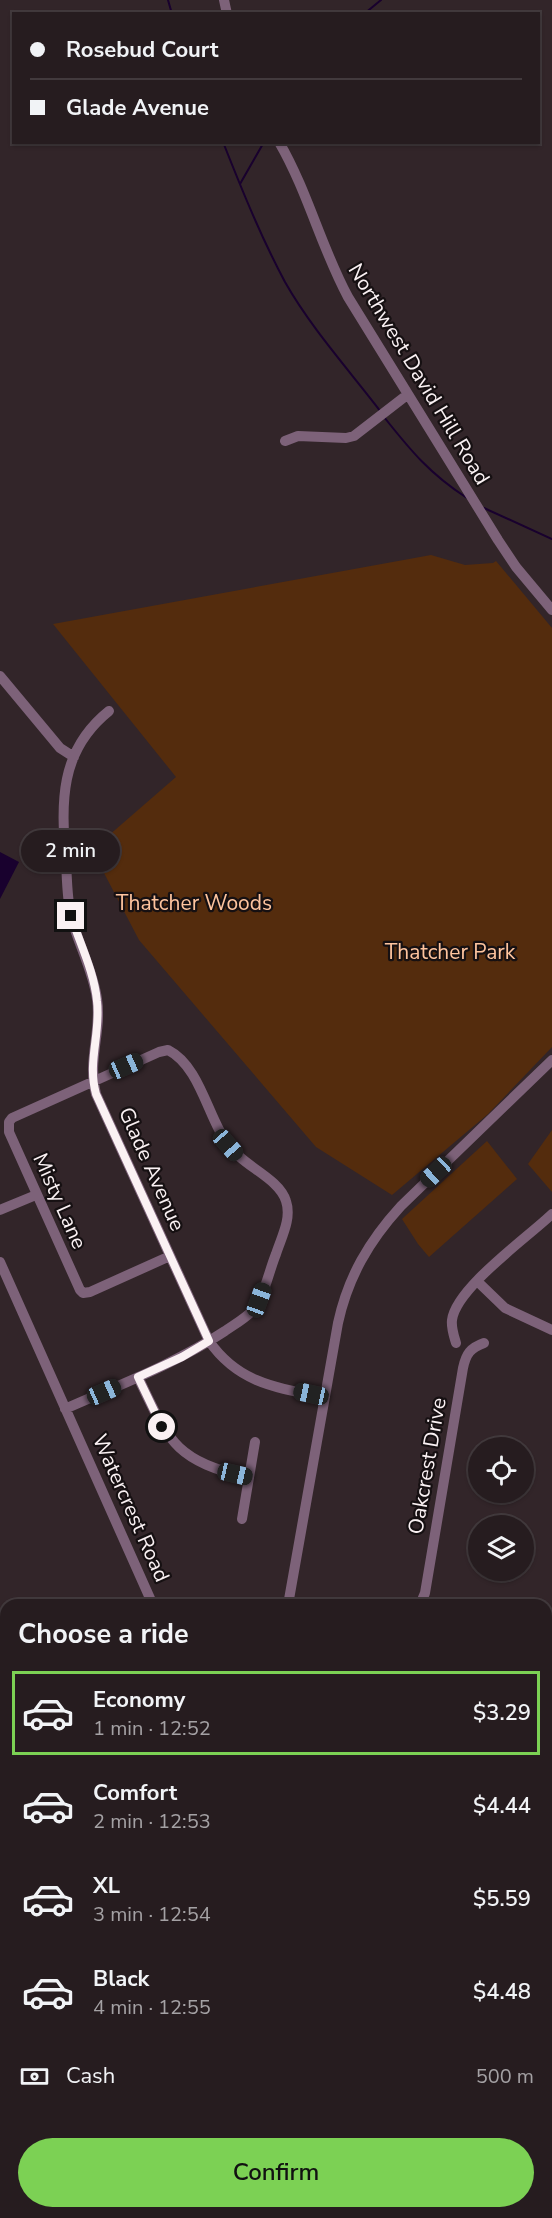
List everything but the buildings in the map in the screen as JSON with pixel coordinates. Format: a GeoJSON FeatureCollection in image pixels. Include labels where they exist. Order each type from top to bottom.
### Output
{"type":"FeatureCollection","features":[{"type":"Feature","properties":{"kind":"street","name":"Northwest David Hill Road"},"geometry":{"type":"LineString","coordinates":[[280,144],[298,177],[333,270],[407,395],[498,540],[516,567],[552,610]]}},
{"type":"Feature","properties":{"kind":"street"},"geometry":{"type":"LineString","coordinates":[[285,441],[298,436],[346,438],[354,436],[407,395]]}},
{"type":"Feature","properties":{"kind":"street"},"geometry":{"type":"LineString","coordinates":[[0,676],[60,748],[74,757]]}},
{"type":"Feature","properties":{"kind":"street","name":"Glade Avenue"},"geometry":{"type":"LineString","coordinates":[[109,711],[90,728],[74,757],[64,792],[62,815],[71,916],[90,969],[97,1000],[98,1023],[92,1057],[96,1094],[209,1341],[222,1358],[248,1377],[263,1384],[325,1397]]}},
{"type":"Feature","properties":{"kind":"street"},"geometry":{"type":"LineString","coordinates":[[65,1409],[182,1357],[246,1316],[259,1300],[287,1223],[286,1202],[275,1184],[239,1158],[228,1145],[199,1085],[174,1053],[168,1050],[159,1052],[93,1081]]}},
{"type":"Feature","properties":{"kind":"street"},"geometry":{"type":"LineString","coordinates":[[289,1599],[343,1303],[357,1266],[369,1245],[401,1206],[552,1060]]}},
{"type":"Feature","properties":{"kind":"street","name":"Misty Lane"},"geometry":{"type":"LineString","coordinates":[[93,1081],[16,1115],[9,1122],[9,1132],[36,1196],[75,1282],[83,1293],[90,1292],[170,1256]]}},
{"type":"Feature","properties":{"kind":"street"},"geometry":{"type":"LineString","coordinates":[[0,1210],[36,1196]]}},
{"type":"Feature","properties":{"kind":"street"},"geometry":{"type":"LineString","coordinates":[[456,1343],[452,1333],[455,1309],[477,1281],[552,1214]]}},
{"type":"Feature","properties":{"kind":"street","name":"Watercrest Road"},"geometry":{"type":"LineString","coordinates":[[0,1262],[150,1599]]}},
{"type":"Feature","properties":{"kind":"street"},"geometry":{"type":"LineString","coordinates":[[477,1281],[505,1308],[552,1330]]}},
{"type":"Feature","properties":{"kind":"street","name":"Oakcrest Drive"},"geometry":{"type":"LineString","coordinates":[[422,1599],[465,1358],[471,1348],[483,1343]]}},
{"type":"Feature","properties":{"kind":"street"},"geometry":{"type":"LineString","coordinates":[[138,1377],[162,1427],[172,1441],[187,1455],[218,1470],[249,1478]]}},
{"type":"Feature","properties":{"kind":"street"},"geometry":{"type":"LineString","coordinates":[[242,1519],[255,1442]]}},
{"type":"Feature","properties":{"kind":"green space"},"geometry":{"type":"Polygon","coordinates":[[[431,555],[465,565],[496,561],[552,628],[552,1047],[488,1114],[392,1195],[316,1147],[139,940],[92,850],[176,777],[53,624],[431,555]]]}},
{"type":"Feature","properties":{"kind":"green space"},"geometry":{"type":"Polygon","coordinates":[[[552,1130],[552,1192],[528,1164],[552,1130]]]}},
{"type":"Feature","properties":{"kind":"green space"},"geometry":{"type":"Polygon","coordinates":[[[487,1141],[517,1179],[429,1257],[402,1219],[487,1141]]]}},
{"type":"Feature","properties":{"kind":"shaded area"},"geometry":{"type":"Polygon","coordinates":[[[0,852],[19,862],[0,899],[0,852]]]}},
{"type":"Feature","properties":{"kind":"waterway"},"geometry":{"type":"LineString","coordinates":[[168,0],[171,12]]}},
{"type":"Feature","properties":{"kind":"waterway"},"geometry":{"type":"LineString","coordinates":[[366,12],[381,0]]}},
{"type":"Feature","properties":{"kind":"waterway"},"geometry":{"type":"LineString","coordinates":[[224,144],[260,231],[285,282],[318,332],[381,412]]}},
{"type":"Feature","properties":{"kind":"waterway"},"geometry":{"type":"LineString","coordinates":[[240,184],[263,144]]}},
{"type":"Feature","properties":{"kind":"waterway"},"geometry":{"type":"LineString","coordinates":[[384,417],[422,461],[442,480],[467,498]]}},
{"type":"Feature","properties":{"kind":"waterway"},"geometry":{"type":"LineString","coordinates":[[484,508],[552,539]]}},
{"type":"Feature","properties":{"kind":"route"},"geometry":{"type":"LineString","coordinates":[[71,916],[90,969],[97,1000],[98,1023],[92,1057],[96,1094],[209,1341],[182,1357],[138,1377],[162,1427]]}},
{"type":"Feature","properties":{"kind":"park label","name":"Thatcher Woods"},"geometry":{"type":"Point","coordinates":[194,903]}},
{"type":"Feature","properties":{"kind":"park label","name":"Thatcher Park"},"geometry":{"type":"Point","coordinates":[450,952]}}]}
